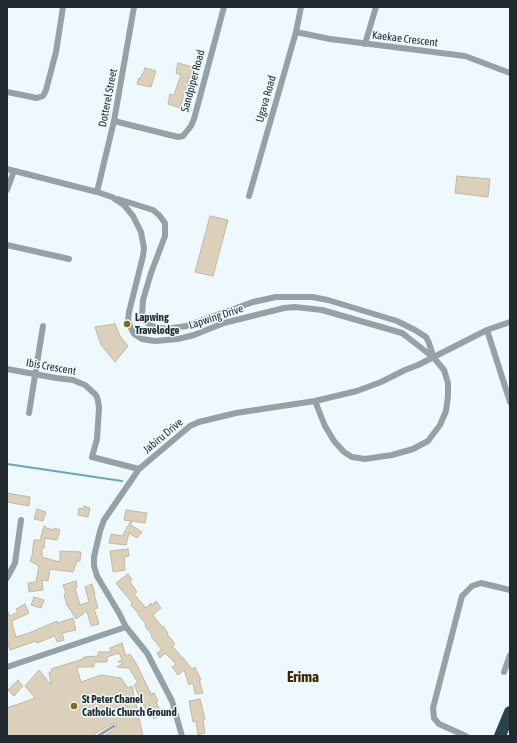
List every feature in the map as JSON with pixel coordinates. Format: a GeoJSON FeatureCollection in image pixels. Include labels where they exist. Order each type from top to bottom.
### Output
{"type":"FeatureCollection","features":[{"type":"Feature","properties":{"kind":"highway"},"geometry":{"type":"LineString","coordinates":[[500,736],[510,712]]}},
{"type":"Feature","properties":{"kind":"highway"},"geometry":{"type":"LineString","coordinates":[[508,736],[510,731]]}},
{"type":"Feature","properties":{"kind":"street"},"geometry":{"type":"LineString","coordinates":[[7,92],[37,98],[43,96],[56,52],[63,7]]}},
{"type":"Feature","properties":{"kind":"street","name":"Dotterel Street"},"geometry":{"type":"LineString","coordinates":[[97,192],[114,121],[134,7]]}},
{"type":"Feature","properties":{"kind":"street","name":"Sandpiper Road"},"geometry":{"type":"LineString","coordinates":[[114,121],[178,137],[183,136],[191,126],[194,119],[224,7]]}},
{"type":"Feature","properties":{"kind":"street","name":"Ugava Road"},"geometry":{"type":"LineString","coordinates":[[249,196],[302,7]]}},
{"type":"Feature","properties":{"kind":"street"},"geometry":{"type":"LineString","coordinates":[[365,44],[376,7]]}},
{"type":"Feature","properties":{"kind":"street","name":"Kaekae Crescent"},"geometry":{"type":"LineString","coordinates":[[296,32],[365,44],[465,56],[510,73]]}},
{"type":"Feature","properties":{"kind":"street","name":"Lapwing Drive"},"geometry":{"type":"LineString","coordinates":[[7,169],[112,197],[124,205],[133,216],[140,228],[144,248],[128,321],[134,334],[145,340],[155,341],[178,339],[194,335],[224,323],[284,308],[295,307],[322,310],[402,333],[434,358]]}},
{"type":"Feature","properties":{"kind":"street"},"geometry":{"type":"LineString","coordinates":[[7,190],[14,171]]}},
{"type":"Feature","properties":{"kind":"street"},"geometry":{"type":"LineString","coordinates":[[112,197],[153,210],[163,220],[166,229],[165,236],[151,273],[143,300],[142,315],[144,320],[151,326],[166,329],[186,326],[253,302],[276,297],[312,297],[328,300],[397,321],[426,337],[434,358],[444,370],[448,383],[446,411],[440,425],[428,441],[413,449],[392,455],[364,459],[352,457],[344,452],[334,441],[325,426],[315,401]]}},
{"type":"Feature","properties":{"kind":"street"},"geometry":{"type":"LineString","coordinates":[[7,245],[69,259]]}},
{"type":"Feature","properties":{"kind":"street","name":"Jabiru Drive"},"geometry":{"type":"LineString","coordinates":[[182,736],[172,701],[147,653],[126,627],[96,576],[94,566],[94,557],[104,520],[139,469],[190,426],[199,422],[236,413],[315,401],[357,391],[434,358],[487,330],[510,322]]}},
{"type":"Feature","properties":{"kind":"street"},"geometry":{"type":"LineString","coordinates":[[29,414],[43,326]]}},
{"type":"Feature","properties":{"kind":"street"},"geometry":{"type":"LineString","coordinates":[[487,330],[510,402]]}},
{"type":"Feature","properties":{"kind":"street","name":"Ibis Crescent"},"geometry":{"type":"LineString","coordinates":[[7,369],[73,380],[85,385],[97,396],[99,408],[97,439],[92,457],[139,469]]}},
{"type":"Feature","properties":{"kind":"street"},"geometry":{"type":"LineString","coordinates":[[7,578],[15,563],[21,520]]}},
{"type":"Feature","properties":{"kind":"street"},"geometry":{"type":"LineString","coordinates":[[466,736],[439,724],[434,718],[433,708],[462,596],[472,586],[481,583],[510,590]]}},
{"type":"Feature","properties":{"kind":"street"},"geometry":{"type":"LineString","coordinates":[[7,667],[126,627]]}},
{"type":"Feature","properties":{"kind":"street"},"geometry":{"type":"LineString","coordinates":[[504,672],[510,655]]}},
{"type":"Feature","properties":{"kind":"lane"},"geometry":{"type":"LineString","coordinates":[[98,736],[114,726]]}},
{"type":"Feature","properties":{"kind":"building"},"geometry":{"type":"Polygon","coordinates":[[[178,63],[193,67],[180,108],[168,104],[170,94],[174,95],[181,75],[176,73],[178,63]]]}},
{"type":"Feature","properties":{"kind":"building"},"geometry":{"type":"Polygon","coordinates":[[[145,68],[156,71],[151,87],[137,84],[145,68]]]}},
{"type":"Feature","properties":{"kind":"building"},"geometry":{"type":"Polygon","coordinates":[[[457,176],[490,179],[488,197],[455,193],[457,176]]]}},
{"type":"Feature","properties":{"kind":"building"},"geometry":{"type":"Polygon","coordinates":[[[210,216],[228,220],[213,276],[195,272],[210,216]]]}},
{"type":"Feature","properties":{"kind":"building"},"geometry":{"type":"Polygon","coordinates":[[[115,324],[120,336],[128,346],[115,362],[101,345],[95,327],[115,324]]]}},
{"type":"Feature","properties":{"kind":"building"},"geometry":{"type":"Polygon","coordinates":[[[7,493],[30,497],[29,506],[7,502],[7,493]]]}},
{"type":"Feature","properties":{"kind":"building"},"geometry":{"type":"Polygon","coordinates":[[[84,506],[90,508],[88,517],[78,515],[79,508],[84,509],[84,506]]]}},
{"type":"Feature","properties":{"kind":"building"},"geometry":{"type":"Polygon","coordinates":[[[37,509],[46,512],[43,521],[34,519],[37,509]]]}},
{"type":"Feature","properties":{"kind":"building"},"geometry":{"type":"Polygon","coordinates":[[[126,510],[147,513],[145,523],[124,520],[126,510]]]}},
{"type":"Feature","properties":{"kind":"building"},"geometry":{"type":"Polygon","coordinates":[[[131,521],[131,525],[142,532],[137,538],[129,533],[126,545],[109,543],[111,534],[122,536],[131,521]]]}},
{"type":"Feature","properties":{"kind":"building"},"geometry":{"type":"Polygon","coordinates":[[[44,526],[54,530],[54,528],[60,530],[57,540],[45,538],[44,548],[42,548],[42,556],[60,562],[60,551],[81,552],[80,561],[77,561],[73,572],[50,569],[48,581],[42,580],[43,590],[29,592],[28,583],[36,582],[39,566],[30,561],[34,540],[40,540],[44,526]]]}},
{"type":"Feature","properties":{"kind":"building"},"geometry":{"type":"Polygon","coordinates":[[[128,549],[129,556],[124,557],[125,570],[113,572],[110,551],[128,549]]]}},
{"type":"Feature","properties":{"kind":"building"},"geometry":{"type":"Polygon","coordinates":[[[128,574],[132,580],[130,582],[137,592],[134,594],[146,608],[151,603],[152,605],[156,601],[161,608],[153,615],[162,627],[163,626],[175,644],[172,646],[192,669],[195,667],[201,680],[199,680],[203,693],[195,694],[193,683],[189,685],[184,670],[178,675],[172,667],[176,664],[165,653],[160,658],[157,653],[162,650],[151,636],[152,635],[145,626],[146,624],[131,605],[132,603],[116,583],[128,574]]]}},
{"type":"Feature","properties":{"kind":"building"},"geometry":{"type":"Polygon","coordinates":[[[76,581],[77,587],[75,588],[80,605],[89,602],[85,587],[92,584],[98,608],[94,609],[99,624],[91,626],[87,611],[76,619],[67,606],[64,594],[66,593],[63,585],[76,581]]]}},
{"type":"Feature","properties":{"kind":"building"},"geometry":{"type":"Polygon","coordinates":[[[34,597],[44,600],[41,608],[31,605],[34,597]]]}},
{"type":"Feature","properties":{"kind":"building"},"geometry":{"type":"Polygon","coordinates":[[[25,604],[29,613],[12,621],[16,637],[57,621],[57,623],[73,618],[76,630],[62,633],[64,640],[57,642],[55,636],[37,643],[36,641],[10,650],[7,640],[7,612],[10,616],[18,612],[16,609],[25,604]]]}},
{"type":"Feature","properties":{"kind":"building","name":"St Peter Chanel Catholic Church Ground"},"geometry":{"type":"Polygon","coordinates":[[[122,643],[126,656],[130,654],[151,694],[154,693],[158,701],[156,702],[162,714],[154,719],[152,716],[150,718],[134,685],[138,683],[129,668],[117,667],[124,662],[118,662],[122,659],[119,653],[107,657],[107,662],[94,662],[94,667],[78,667],[77,669],[81,682],[101,675],[121,678],[128,688],[132,686],[143,736],[104,736],[116,728],[117,725],[114,723],[96,733],[95,736],[7,736],[7,708],[35,698],[25,686],[39,670],[51,685],[49,672],[52,672],[51,669],[83,659],[84,657],[98,656],[98,652],[111,652],[110,648],[122,643]]]}},
{"type":"Feature","properties":{"kind":"building"},"geometry":{"type":"Polygon","coordinates":[[[18,680],[23,686],[14,696],[8,690],[18,680]]]}},
{"type":"Feature","properties":{"kind":"building"},"geometry":{"type":"Polygon","coordinates":[[[200,699],[205,719],[203,720],[205,733],[198,735],[196,721],[193,722],[189,701],[200,699]]]}},
{"type":"Feature","properties":{"kind":"waterway"},"geometry":{"type":"LineString","coordinates":[[7,464],[122,481]]}},
{"type":"Feature","properties":{"kind":"place","name":"Lapwing Travelodge"},"geometry":{"type":"Point","coordinates":[127,324]}},
{"type":"Feature","properties":{"kind":"place","name":"St Peter Chanel Catholic Church Ground"},"geometry":{"type":"Point","coordinates":[74,706]}},
{"type":"Feature","properties":{"kind":"district","name":"Erima"},"geometry":{"type":"Point","coordinates":[303,677]}}]}
